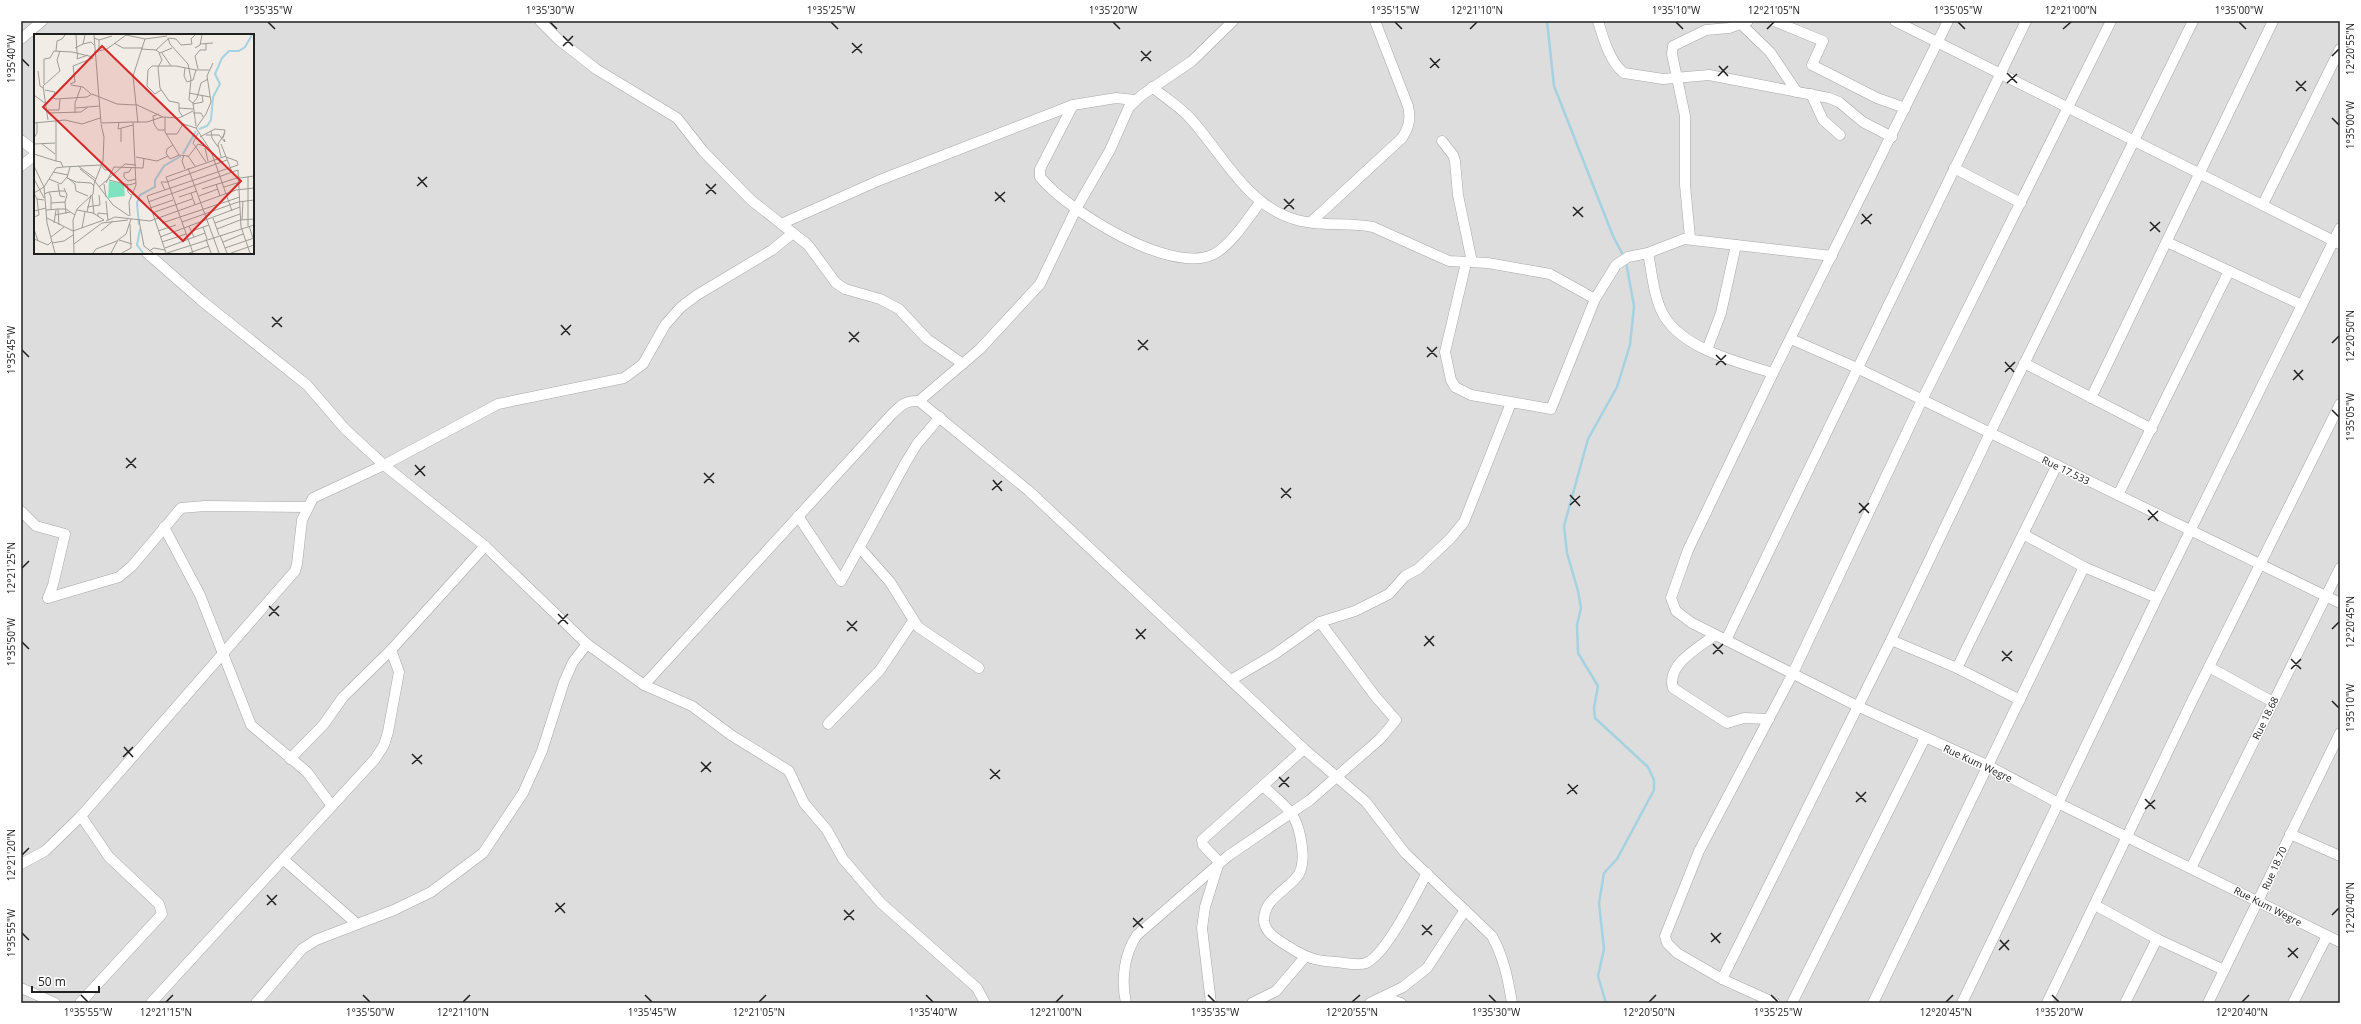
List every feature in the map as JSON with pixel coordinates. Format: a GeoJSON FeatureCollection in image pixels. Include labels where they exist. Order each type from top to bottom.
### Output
{"type":"FeatureCollection","features":[{"type":"Feature","properties":{"kind":"street"},"geometry":{"type":"LineString","coordinates":[[21,39],[42,21]]}},
{"type":"Feature","properties":{"kind":"street"},"geometry":{"type":"LineString","coordinates":[[540,21],[596,69],[677,118],[691,137],[751,200],[808,245],[836,283],[845,289],[880,299],[899,309],[926,339],[963,364]]}},
{"type":"Feature","properties":{"kind":"street"},"geometry":{"type":"LineString","coordinates":[[919,401],[963,364],[1040,284],[1076,209],[1110,150],[1125,115],[1135,100],[1192,61],[1233,21]]}},
{"type":"Feature","properties":{"kind":"street"},"geometry":{"type":"LineString","coordinates":[[1310,222],[1402,138],[1408,130],[1410,117],[1408,106],[1375,21]]}},
{"type":"Feature","properties":{"kind":"street"},"geometry":{"type":"LineString","coordinates":[[1598,21],[1608,49],[1620,70],[1624,73],[1658,79],[1709,75],[1811,94],[1839,102],[1863,122],[1892,137]]}},
{"type":"Feature","properties":{"kind":"street"},"geometry":{"type":"LineString","coordinates":[[1774,21],[1823,41],[1812,65],[1877,98],[1905,108]]}},
{"type":"Feature","properties":{"kind":"street"},"geometry":{"type":"LineString","coordinates":[[1895,21],[1998,74],[2264,204],[2337,242]]}},
{"type":"Feature","properties":{"kind":"street","name":"Rue Kum Wegre"},"geometry":{"type":"LineString","coordinates":[[1948,21],[1892,137],[1773,373],[1688,550],[1670,598],[1672,605],[1682,617],[1726,640],[1857,706],[1987,765],[2060,804],[2340,942]]}},
{"type":"Feature","properties":{"kind":"street"},"geometry":{"type":"LineString","coordinates":[[1726,640],[1998,74],[2026,21]]}},
{"type":"Feature","properties":{"kind":"street"},"geometry":{"type":"LineString","coordinates":[[1775,1003],[1722,979],[1677,953],[1667,943],[1665,936],[1699,851],[1794,673],[1922,400],[2111,21]]}},
{"type":"Feature","properties":{"kind":"street"},"geometry":{"type":"LineString","coordinates":[[1722,979],[1891,640],[1990,432],[2193,21]]}},
{"type":"Feature","properties":{"kind":"street"},"geometry":{"type":"LineString","coordinates":[[2091,398],[2273,21]]}},
{"type":"Feature","properties":{"kind":"street"},"geometry":{"type":"LineString","coordinates":[[1690,238],[1685,185],[1685,116],[1676,78],[1672,46],[1706,30],[1729,28],[1744,22],[1770,52],[1797,92]]}},
{"type":"Feature","properties":{"kind":"street"},"geometry":{"type":"LineString","coordinates":[[2264,204],[2340,49]]}},
{"type":"Feature","properties":{"kind":"street"},"geometry":{"type":"LineString","coordinates":[[1152,87],[1188,116],[1225,163],[1261,201],[1286,216],[1310,222],[1373,227],[1449,261],[1488,263],[1550,274],[1595,299]]}},
{"type":"Feature","properties":{"kind":"street"},"geometry":{"type":"LineString","coordinates":[[1811,94],[1823,120],[1840,135]]}},
{"type":"Feature","properties":{"kind":"street"},"geometry":{"type":"LineString","coordinates":[[781,224],[880,180],[1073,105],[1116,98],[1135,100]]}},
{"type":"Feature","properties":{"kind":"street"},"geometry":{"type":"LineString","coordinates":[[1073,105],[1040,173],[1045,183],[1076,209],[1115,235],[1166,254],[1203,258],[1221,249],[1261,201]]}},
{"type":"Feature","properties":{"kind":"street"},"geometry":{"type":"LineString","coordinates":[[21,140],[34,151]]}},
{"type":"Feature","properties":{"kind":"street"},"geometry":{"type":"LineString","coordinates":[[1442,141],[1453,155],[1455,161],[1458,195],[1469,262],[1445,352],[1452,380],[1460,391],[1511,403],[1551,409],[1595,299],[1616,265],[1628,257],[1648,254],[1674,241],[1690,238],[1832,256]]}},
{"type":"Feature","properties":{"kind":"street"},"geometry":{"type":"LineString","coordinates":[[21,166],[34,156]]}},
{"type":"Feature","properties":{"kind":"street"},"geometry":{"type":"LineString","coordinates":[[1954,168],[2021,203]]}},
{"type":"Feature","properties":{"kind":"street"},"geometry":{"type":"LineString","coordinates":[[1962,1003],[2060,804],[2157,598],[2302,305],[2337,242],[2340,228]]}},
{"type":"Feature","properties":{"kind":"street"},"geometry":{"type":"LineString","coordinates":[[21,864],[45,851],[81,816],[295,571],[302,520],[307,507],[318,495],[384,464],[498,404],[624,378],[643,364],[665,325],[681,307],[697,295],[772,250],[793,233]]}},
{"type":"Feature","properties":{"kind":"street"},"geometry":{"type":"LineString","coordinates":[[2166,242],[2302,305]]}},
{"type":"Feature","properties":{"kind":"street"},"geometry":{"type":"LineString","coordinates":[[1706,350],[1721,313],[1736,244]]}},
{"type":"Feature","properties":{"kind":"street"},"geometry":{"type":"LineString","coordinates":[[149,254],[202,301],[307,385],[345,429],[384,464],[485,546],[587,644],[644,685],[692,706],[731,734],[790,771],[804,803],[827,830],[843,859],[881,903],[977,988],[985,1003]]}},
{"type":"Feature","properties":{"kind":"street"},"geometry":{"type":"LineString","coordinates":[[1648,254],[1661,310],[1676,330],[1706,350],[1732,361],[1773,373]]}},
{"type":"Feature","properties":{"kind":"street"},"geometry":{"type":"LineString","coordinates":[[2118,495],[2229,272]]}},
{"type":"Feature","properties":{"kind":"street","name":"Rue 17.533"},"geometry":{"type":"LineString","coordinates":[[1791,339],[1857,368],[2340,603]]}},
{"type":"Feature","properties":{"kind":"street"},"geometry":{"type":"LineString","coordinates":[[2024,363],[2152,429]]}},
{"type":"Feature","properties":{"kind":"street"},"geometry":{"type":"LineString","coordinates":[[644,685],[902,404],[910,400],[919,401],[1029,491],[1304,749],[1366,802],[1405,853],[1464,910],[1483,926],[1500,949],[1507,974],[1512,1003]]}},
{"type":"Feature","properties":{"kind":"street"},"geometry":{"type":"LineString","coordinates":[[1231,680],[1275,654],[1320,622],[1355,611],[1389,594],[1405,576],[1418,569],[1458,530],[1474,500],[1511,403]]}},
{"type":"Feature","properties":{"kind":"street"},"geometry":{"type":"LineString","coordinates":[[2047,1003],[2096,905],[2126,837],[2209,667],[2340,404]]}},
{"type":"Feature","properties":{"kind":"street"},"geometry":{"type":"LineString","coordinates":[[798,516],[841,580],[914,450],[940,417]]}},
{"type":"Feature","properties":{"kind":"street"},"geometry":{"type":"LineString","coordinates":[[1957,668],[2057,465]]}},
{"type":"Feature","properties":{"kind":"street"},"geometry":{"type":"LineString","coordinates":[[21,511],[36,526],[65,534],[55,579],[48,598],[119,577],[132,566],[180,508],[307,507]]}},
{"type":"Feature","properties":{"kind":"street"},"geometry":{"type":"LineString","coordinates":[[164,527],[191,577],[224,653],[251,725],[313,779],[332,806]]}},
{"type":"Feature","properties":{"kind":"street"},"geometry":{"type":"LineString","coordinates":[[2023,534],[2084,567],[2157,598]]}},
{"type":"Feature","properties":{"kind":"street"},"geometry":{"type":"LineString","coordinates":[[290,759],[324,724],[343,697],[391,650],[485,546]]}},
{"type":"Feature","properties":{"kind":"street"},"geometry":{"type":"LineString","coordinates":[[860,548],[890,582],[913,621],[925,633],[978,668]]}},
{"type":"Feature","properties":{"kind":"street"},"geometry":{"type":"LineString","coordinates":[[1873,1003],[2084,567]]}},
{"type":"Feature","properties":{"kind":"street","name":"Rue 18.68"},"geometry":{"type":"LineString","coordinates":[[2191,868],[2340,568]]}},
{"type":"Feature","properties":{"kind":"street"},"geometry":{"type":"LineString","coordinates":[[828,724],[880,670],[913,621]]}},
{"type":"Feature","properties":{"kind":"street"},"geometry":{"type":"LineString","coordinates":[[1126,1003],[1124,977],[1130,945],[1148,925],[1220,862],[1250,840],[1293,813],[1380,739],[1396,720],[1375,696],[1320,622]]}},
{"type":"Feature","properties":{"kind":"street"},"geometry":{"type":"LineString","coordinates":[[1715,634],[1681,661],[1674,671],[1671,683],[1673,688],[1727,723],[1748,717],[1769,719]]}},
{"type":"Feature","properties":{"kind":"street"},"geometry":{"type":"LineString","coordinates":[[1891,640],[1957,668],[2020,700]]}},
{"type":"Feature","properties":{"kind":"street"},"geometry":{"type":"LineString","coordinates":[[256,1003],[275,983],[292,958],[302,949],[316,940],[394,910],[431,892],[466,868],[483,853],[523,793],[542,752],[564,682],[574,662],[587,644]]}},
{"type":"Feature","properties":{"kind":"street"},"geometry":{"type":"LineString","coordinates":[[151,1003],[332,806],[384,745],[399,672],[391,650]]}},
{"type":"Feature","properties":{"kind":"street"},"geometry":{"type":"LineString","coordinates":[[2209,667],[2273,702]]}},
{"type":"Feature","properties":{"kind":"street","name":"Rue 18.70"},"geometry":{"type":"LineString","coordinates":[[2208,1003],[2340,733]]}},
{"type":"Feature","properties":{"kind":"street"},"geometry":{"type":"LineString","coordinates":[[1792,1003],[1925,738]]}},
{"type":"Feature","properties":{"kind":"street"},"geometry":{"type":"LineString","coordinates":[[1220,862],[1203,845],[1204,838],[1304,749]]}},
{"type":"Feature","properties":{"kind":"street"},"geometry":{"type":"LineString","coordinates":[[1263,786],[1293,813],[1302,836],[1302,864],[1299,874],[1272,899],[1266,911],[1264,921],[1266,928],[1272,935],[1305,957],[1330,962],[1367,963],[1374,958],[1397,927],[1427,874]]}},
{"type":"Feature","properties":{"kind":"street"},"geometry":{"type":"LineString","coordinates":[[80,1003],[162,914],[159,904],[108,857],[81,816]]}},
{"type":"Feature","properties":{"kind":"street"},"geometry":{"type":"LineString","coordinates":[[2290,834],[2340,856]]}},
{"type":"Feature","properties":{"kind":"street"},"geometry":{"type":"LineString","coordinates":[[283,859],[357,924]]}},
{"type":"Feature","properties":{"kind":"street"},"geometry":{"type":"LineString","coordinates":[[1210,1003],[1202,923],[1220,862]]}},
{"type":"Feature","properties":{"kind":"street"},"geometry":{"type":"LineString","coordinates":[[2096,905],[2157,939],[2224,970]]}},
{"type":"Feature","properties":{"kind":"street"},"geometry":{"type":"LineString","coordinates":[[1370,1003],[1403,987],[1427,968],[1464,910]]}},
{"type":"Feature","properties":{"kind":"street"},"geometry":{"type":"LineString","coordinates":[[2293,1003],[2327,936]]}},
{"type":"Feature","properties":{"kind":"street"},"geometry":{"type":"LineString","coordinates":[[2125,1003],[2157,939]]}},
{"type":"Feature","properties":{"kind":"street"},"geometry":{"type":"LineString","coordinates":[[1252,1003],[1276,990],[1305,957]]}},
{"type":"Feature","properties":{"kind":"street"},"geometry":{"type":"LineString","coordinates":[[21,988],[56,1003]]}},
{"type":"Feature","properties":{"kind":"street"},"geometry":{"type":"LineString","coordinates":[[1383,997],[1401,1003]]}},
{"type":"Feature","properties":{"kind":"shaded area"},"geometry":{"type":"Polygon","coordinates":[[[21,21],[2340,21],[2340,1003],[21,1003],[21,21]]]}},
{"type":"Feature","properties":{"kind":"waterway"},"geometry":{"type":"LineString","coordinates":[[1547,21],[1554,86],[1613,236],[1624,257]]}},
{"type":"Feature","properties":{"kind":"waterway"},"geometry":{"type":"LineString","coordinates":[[1606,1003],[1598,976],[1604,949],[1599,903],[1604,873],[1617,859],[1654,790],[1654,780],[1648,767],[1595,718],[1594,708],[1598,686],[1578,653],[1577,625],[1581,608],[1578,591],[1567,553],[1564,526],[1588,439],[1617,387],[1630,345],[1634,306],[1626,262]]}}]}
